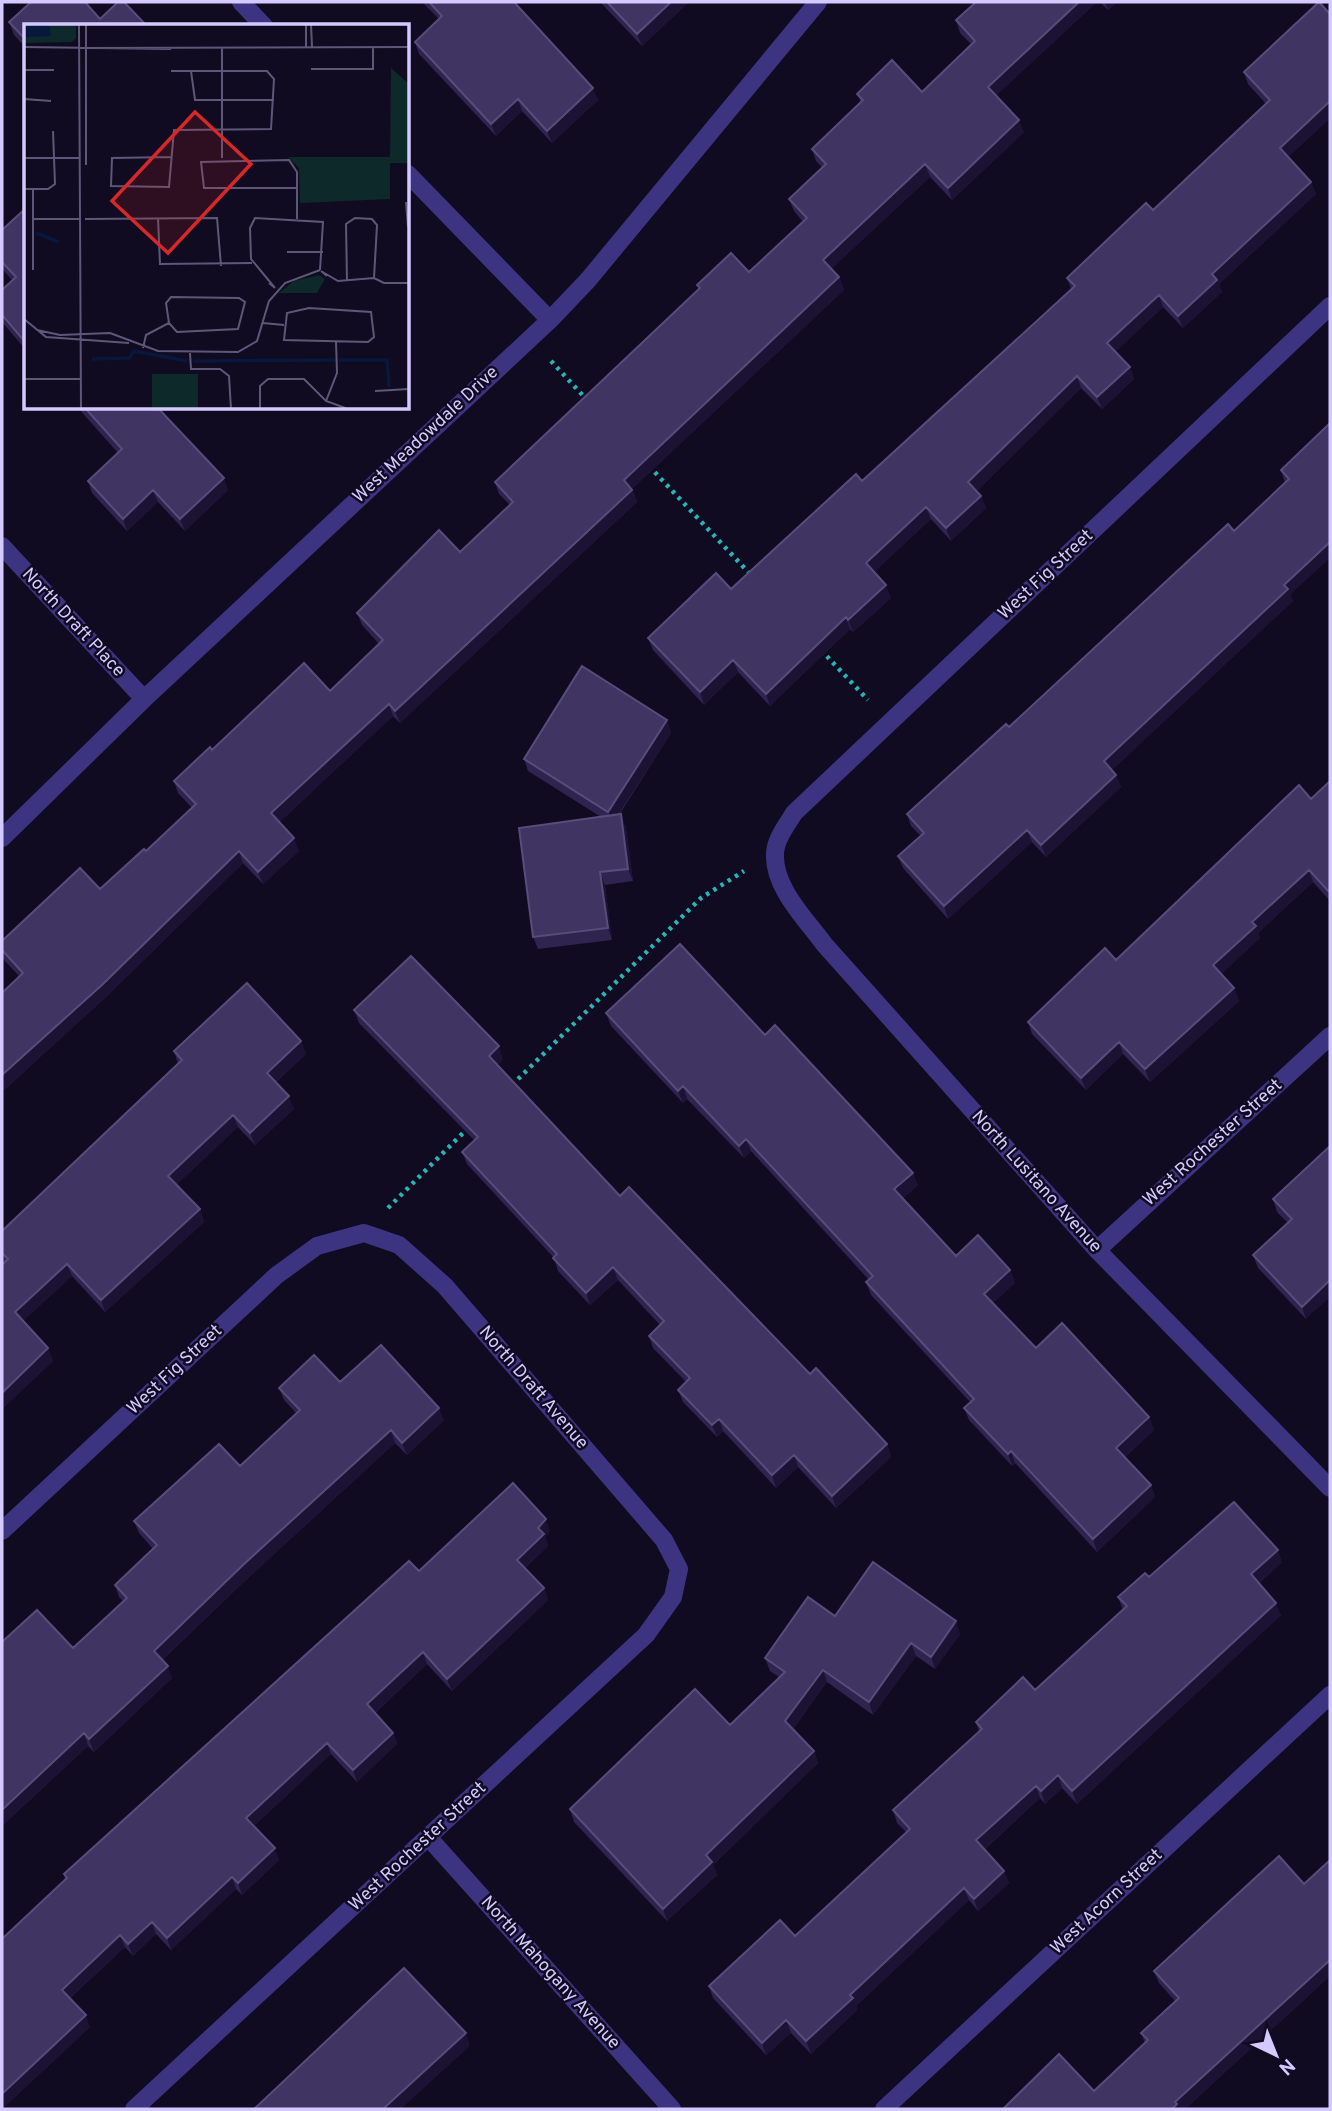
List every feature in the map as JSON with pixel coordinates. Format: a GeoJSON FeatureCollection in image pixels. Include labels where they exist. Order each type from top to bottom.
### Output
{"type":"FeatureCollection","features":[{"type":"Feature","properties":{"kind":"street"},"geometry":{"type":"LineString","coordinates":[[241,2],[262,24]]}},
{"type":"Feature","properties":{"kind":"street","name":"West Meadowdale Drive"},"geometry":{"type":"LineString","coordinates":[[2,838],[144,699],[550,320],[588,280],[818,2]]}},
{"type":"Feature","properties":{"kind":"street"},"geometry":{"type":"LineString","coordinates":[[410,176],[550,320]]}},
{"type":"Feature","properties":{"kind":"street","name":"West Fig Street"},"geometry":{"type":"LineString","coordinates":[[775,852],[781,834],[794,813],[1330,306]]}},
{"type":"Feature","properties":{"kind":"street","name":"North Draft Place"},"geometry":{"type":"LineString","coordinates":[[2,546],[144,699]]}},
{"type":"Feature","properties":{"kind":"street","name":"North Lusitano Avenue"},"geometry":{"type":"LineString","coordinates":[[775,852],[780,879],[790,899],[824,944],[1097,1250],[1330,1489]]}},
{"type":"Feature","properties":{"kind":"street","name":"West Rochester Street"},"geometry":{"type":"LineString","coordinates":[[1097,1250],[1330,1036]]}},
{"type":"Feature","properties":{"kind":"street","name":"West Fig Street"},"geometry":{"type":"LineString","coordinates":[[2,1531],[277,1275],[317,1246],[365,1233]]}},
{"type":"Feature","properties":{"kind":"street","name":"North Draft Avenue"},"geometry":{"type":"LineString","coordinates":[[365,1233],[399,1245],[444,1286],[664,1540],[679,1569]]}},
{"type":"Feature","properties":{"kind":"street","name":"West Rochester Street"},"geometry":{"type":"LineString","coordinates":[[134,2109],[646,1635],[673,1597],[679,1569]]}},
{"type":"Feature","properties":{"kind":"street","name":"West Acorn Street"},"geometry":{"type":"LineString","coordinates":[[884,2109],[1330,1695]]}},
{"type":"Feature","properties":{"kind":"street","name":"North Mahogany Avenue"},"geometry":{"type":"LineString","coordinates":[[428,1837],[672,2109]]}},
{"type":"Feature","properties":{"kind":"path"},"geometry":{"type":"LineString","coordinates":[[530,338],[596,409]]}},
{"type":"Feature","properties":{"kind":"path"},"geometry":{"type":"LineString","coordinates":[[644,460],[757,582]]}},
{"type":"Feature","properties":{"kind":"path"},"geometry":{"type":"LineString","coordinates":[[814,643],[890,724]]}},
{"type":"Feature","properties":{"kind":"path"},"geometry":{"type":"LineString","coordinates":[[507,1089],[701,898],[775,852]]}},
{"type":"Feature","properties":{"kind":"path"},"geometry":{"type":"LineString","coordinates":[[365,1233],[478,1118]]}},
{"type":"Feature","properties":{"kind":"building"},"geometry":{"type":"Polygon","coordinates":[[[31,2],[85,2],[100,19],[118,2],[124,2],[145,24],[24,24],[24,38],[9,22],[31,2]]]}},
{"type":"Feature","properties":{"kind":"building"},"geometry":{"type":"Polygon","coordinates":[[[429,2],[514,2],[593,88],[547,131],[518,99],[491,124],[415,42],[442,16],[429,2]]]}},
{"type":"Feature","properties":{"kind":"building"},"geometry":{"type":"Polygon","coordinates":[[[607,2],[671,2],[637,34],[607,2]]]}},
{"type":"Feature","properties":{"kind":"building"},"geometry":{"type":"Polygon","coordinates":[[[976,2],[1079,2],[988,87],[1019,120],[948,188],[925,164],[823,260],[839,277],[624,480],[632,490],[395,711],[389,704],[271,813],[294,838],[258,872],[239,851],[103,984],[2,1075],[2,993],[23,973],[2,950],[2,941],[80,868],[100,889],[144,849],[146,851],[196,804],[174,781],[210,747],[212,750],[304,663],[330,691],[383,640],[357,613],[439,530],[460,552],[513,502],[495,482],[700,288],[697,285],[731,253],[749,272],[807,218],[789,199],[826,164],[812,149],[863,100],[857,94],[892,60],[922,92],[975,41],[956,20],[976,2]]]}},
{"type":"Feature","properties":{"kind":"building"},"geometry":{"type":"Polygon","coordinates":[[[1319,2],[1330,14],[1330,101],[1280,148],[1311,182],[1212,274],[1217,280],[1178,316],[1159,295],[1107,343],[1130,367],[1097,397],[1077,376],[968,482],[981,496],[946,528],[926,507],[866,563],[886,585],[848,620],[846,617],[766,694],[733,660],[700,692],[648,638],[716,573],[731,589],[856,474],[862,481],[1075,286],[1067,278],[1146,203],[1153,210],[1270,100],[1244,72],[1319,2]]]}},
{"type":"Feature","properties":{"kind":"building"},"geometry":{"type":"Polygon","coordinates":[[[24,210],[24,341],[2,315],[2,290],[16,277],[2,262],[2,230],[24,210]]]}},
{"type":"Feature","properties":{"kind":"building"},"geometry":{"type":"Polygon","coordinates":[[[87,410],[160,410],[224,478],[180,519],[153,490],[123,519],[88,481],[122,449],[87,410]]]}},
{"type":"Feature","properties":{"kind":"building"},"geometry":{"type":"Polygon","coordinates":[[[1330,423],[1330,542],[1284,585],[1288,589],[1104,761],[1116,775],[1041,845],[1027,830],[944,906],[898,856],[924,833],[907,814],[1006,724],[1009,727],[1228,524],[1234,531],[1289,479],[1281,470],[1330,423]]]}},
{"type":"Feature","properties":{"kind":"building"},"geometry":{"type":"Polygon","coordinates":[[[582,666],[667,720],[608,812],[524,759],[582,666]]]}},
{"type":"Feature","properties":{"kind":"building"},"geometry":{"type":"Polygon","coordinates":[[[1330,781],[1330,893],[1309,870],[1252,922],[1256,926],[1213,965],[1234,988],[1145,1069],[1119,1042],[1081,1078],[1028,1022],[1105,948],[1116,960],[1299,785],[1311,799],[1330,781]]]}},
{"type":"Feature","properties":{"kind":"building"},"geometry":{"type":"Polygon","coordinates":[[[621,814],[628,869],[600,872],[608,928],[533,937],[519,828],[621,814]]]}},
{"type":"Feature","properties":{"kind":"building"},"geometry":{"type":"Polygon","coordinates":[[[680,944],[765,1035],[775,1025],[913,1173],[894,1189],[956,1256],[978,1235],[1010,1270],[984,1294],[1036,1348],[1062,1323],[1149,1417],[1116,1448],[1151,1485],[1093,1539],[1011,1451],[1008,1454],[964,1408],[974,1399],[866,1282],[873,1276],[746,1139],[739,1146],[683,1086],[678,1091],[606,1013],[680,944]]]}},
{"type":"Feature","properties":{"kind":"building"},"geometry":{"type":"Polygon","coordinates":[[[411,956],[499,1046],[489,1056],[620,1196],[629,1187],[810,1374],[816,1368],[887,1444],[832,1496],[794,1455],[772,1475],[719,1419],[712,1425],[678,1390],[690,1378],[649,1336],[664,1321],[613,1267],[586,1293],[553,1258],[557,1254],[462,1152],[478,1137],[354,1010],[411,956]]]}},
{"type":"Feature","properties":{"kind":"building"},"geometry":{"type":"Polygon","coordinates":[[[247,983],[301,1041],[267,1073],[289,1096],[250,1133],[233,1115],[168,1176],[200,1209],[101,1300],[67,1264],[15,1312],[48,1348],[2,1393],[2,1265],[8,1259],[2,1253],[2,1231],[182,1060],[174,1051],[247,983]]]}},
{"type":"Feature","properties":{"kind":"building"},"geometry":{"type":"Polygon","coordinates":[[[1330,1146],[1330,1280],[1302,1307],[1253,1255],[1292,1219],[1273,1199],[1330,1146]]]}},
{"type":"Feature","properties":{"kind":"building"},"geometry":{"type":"Polygon","coordinates":[[[381,1345],[439,1408],[402,1443],[391,1430],[243,1565],[154,1651],[168,1666],[89,1739],[84,1733],[2,1810],[2,1642],[37,1610],[73,1648],[127,1598],[115,1585],[157,1545],[134,1521],[219,1444],[240,1466],[300,1410],[279,1388],[314,1355],[340,1382],[381,1345]]]}},
{"type":"Feature","properties":{"kind":"building"},"geometry":{"type":"Polygon","coordinates":[[[513,1483],[546,1519],[538,1528],[544,1534],[517,1560],[544,1588],[447,1679],[423,1652],[367,1704],[393,1733],[353,1770],[327,1743],[246,1818],[275,1848],[238,1883],[232,1877],[167,1938],[152,1922],[128,1944],[120,1935],[62,1990],[86,2015],[2,2094],[2,1939],[67,1878],[64,1874],[409,1561],[419,1571],[513,1483]]]}},
{"type":"Feature","properties":{"kind":"building"},"geometry":{"type":"Polygon","coordinates":[[[1234,1502],[1278,1550],[1251,1574],[1276,1603],[1072,1791],[1058,1775],[1041,1791],[1036,1786],[976,1840],[1004,1871],[974,1899],[964,1888],[850,1995],[853,1998],[806,2041],[786,2020],[762,2043],[709,1986],[780,1920],[795,1936],[910,1829],[893,1810],[982,1729],[976,1722],[1023,1677],[1035,1690],[1127,1606],[1118,1597],[1145,1573],[1149,1577],[1234,1502]]]}},
{"type":"Feature","properties":{"kind":"building"},"geometry":{"type":"Polygon","coordinates":[[[873,1562],[956,1621],[931,1657],[911,1643],[869,1702],[823,1670],[785,1721],[814,1751],[706,1855],[712,1862],[663,1909],[570,1809],[695,1689],[730,1725],[785,1672],[765,1658],[808,1597],[835,1616],[873,1562]]]}},
{"type":"Feature","properties":{"kind":"building"},"geometry":{"type":"Polygon","coordinates":[[[1279,1856],[1304,1884],[1330,1860],[1330,1960],[1175,2102],[1177,2104],[1172,2109],[1003,2109],[1059,2054],[1094,2091],[1148,2040],[1141,2033],[1179,1998],[1154,1971],[1279,1856]]]}},
{"type":"Feature","properties":{"kind":"building"},"geometry":{"type":"Polygon","coordinates":[[[404,1968],[466,2033],[383,2109],[254,2109],[404,1968]]]}}]}
